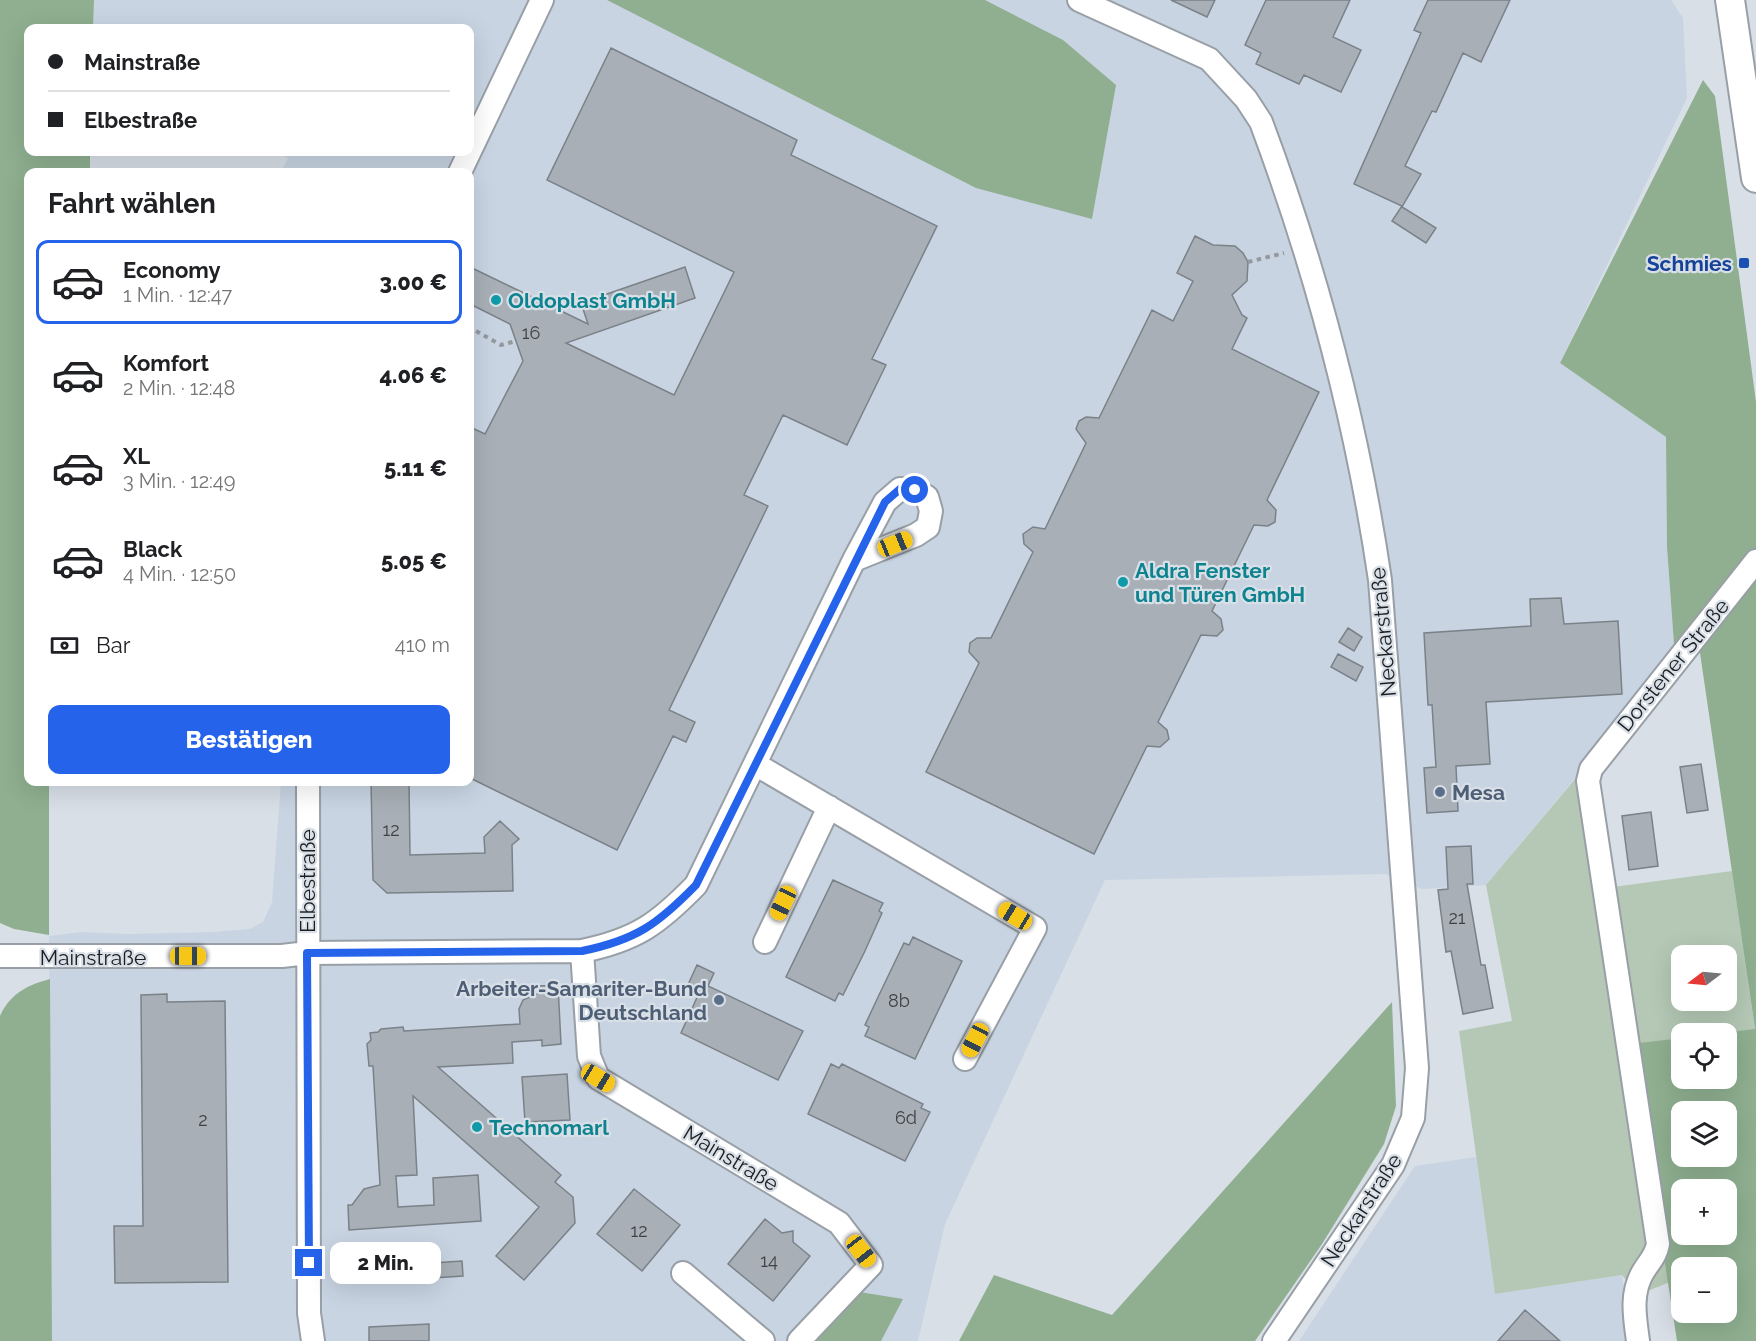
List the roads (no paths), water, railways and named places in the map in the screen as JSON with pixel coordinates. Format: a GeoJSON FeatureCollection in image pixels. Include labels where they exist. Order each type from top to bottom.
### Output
{"type":"FeatureCollection","features":[{"type":"Feature","properties":{"kind":"main road"},"geometry":{"type":"LineString","coordinates":[[1730,0],[1756,178]]}},
{"type":"Feature","properties":{"kind":"street"},"geometry":{"type":"LineString","coordinates":[[474,143],[542,0]]}},
{"type":"Feature","properties":{"kind":"street","name":"Neckarstraße"},"geometry":{"type":"LineString","coordinates":[[1079,0],[1209,59],[1223,72],[1261,122],[1302,248],[1347,408],[1372,521],[1380,579],[1417,1068],[1413,1118],[1393,1165],[1274,1341]]}},
{"type":"Feature","properties":{"kind":"street","name":"Mainstraße"},"geometry":{"type":"LineString","coordinates":[[0,956],[270,956],[307,953],[582,951],[618,944],[665,917],[696,885],[854,560]]}},
{"type":"Feature","properties":{"kind":"street","name":"Dorstener Straße"},"geometry":{"type":"LineString","coordinates":[[1638,1341],[1634,1296],[1642,1274],[1657,1253],[1658,1244],[1588,781],[1591,769],[1756,561]]}},
{"type":"Feature","properties":{"kind":"street"},"geometry":{"type":"LineString","coordinates":[[755,764],[1035,928],[965,1059]]}},
{"type":"Feature","properties":{"kind":"street","name":"Elbestraße"},"geometry":{"type":"LineString","coordinates":[[308,786],[309,1313],[312,1341]]}},
{"type":"Feature","properties":{"kind":"street"},"geometry":{"type":"LineString","coordinates":[[765,942],[829,807]]}},
{"type":"Feature","properties":{"kind":"street","name":"Mainstraße"},"geometry":{"type":"LineString","coordinates":[[582,951],[589,1056],[598,1078],[839,1223],[872,1265],[799,1341]]}},
{"type":"Feature","properties":{"kind":"street"},"geometry":{"type":"LineString","coordinates":[[682,1273],[763,1341]]}},
{"type":"Feature","properties":{"kind":"place","name":"Schmies"},"geometry":{"type":"Point","coordinates":[1744,263]}},
{"type":"Feature","properties":{"kind":"place","name":"Oldoplast GmbH"},"geometry":{"type":"Point","coordinates":[496,300]}},
{"type":"Feature","properties":{"kind":"place","name":"Aldra Fenster und Türen GmbH"},"geometry":{"type":"Point","coordinates":[1123,582]}},
{"type":"Feature","properties":{"kind":"place","name":"Mesa"},"geometry":{"type":"Point","coordinates":[1440,792]}},
{"type":"Feature","properties":{"kind":"place","name":"Arbeiter-Samariter-Bund Deutschland"},"geometry":{"type":"Point","coordinates":[719,1000]}},
{"type":"Feature","properties":{"kind":"place","name":"Technomarl"},"geometry":{"type":"Point","coordinates":[477,1127]}}]}
